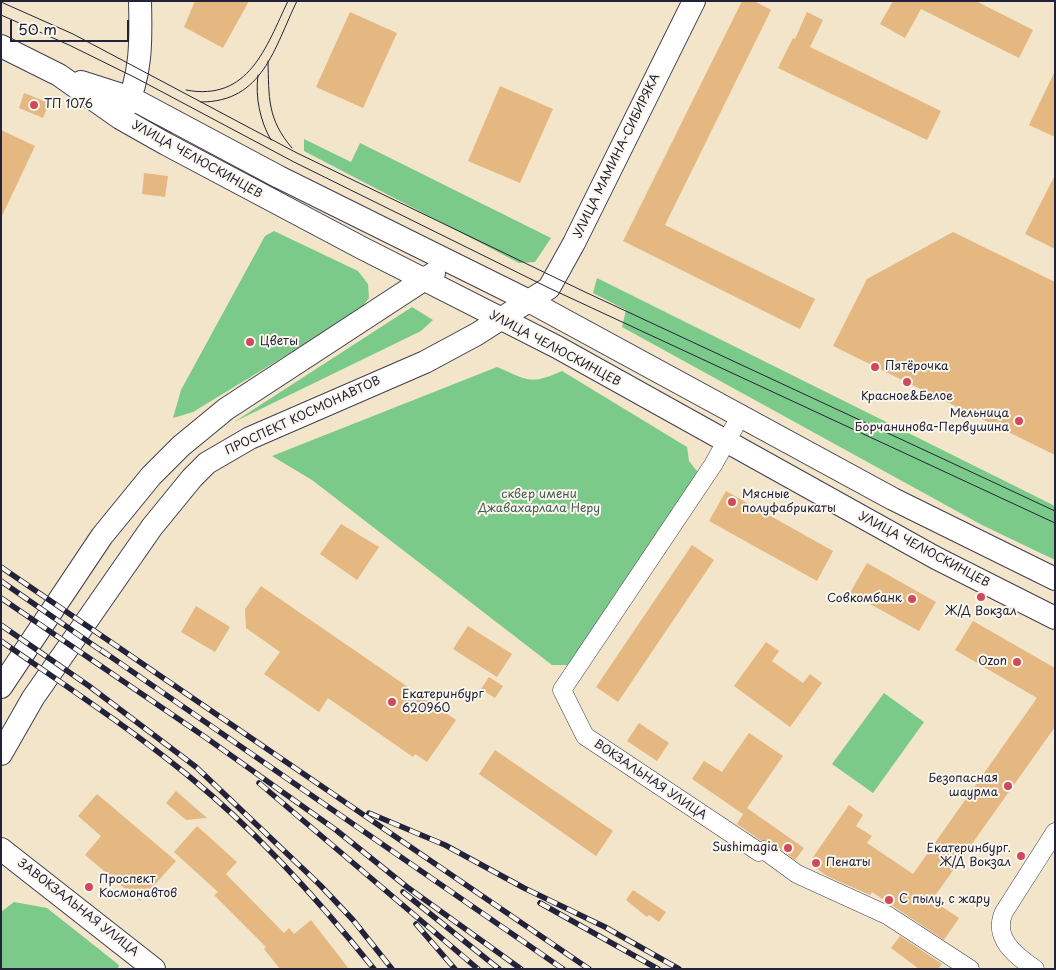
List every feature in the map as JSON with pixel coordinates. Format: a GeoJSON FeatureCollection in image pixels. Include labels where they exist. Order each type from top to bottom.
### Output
{"type":"FeatureCollection","features":[{"type":"Feature","properties":{"kind":"main road"},"geometry":{"type":"LineString","coordinates":[[120,118],[131,98],[138,68],[140,1]]}},
{"type":"Feature","properties":{"kind":"main road","name":"УЛИЦА МАМИНА-СИБИРЯКА"},"geometry":{"type":"LineString","coordinates":[[529,301],[549,288],[574,243],[694,1]]}},
{"type":"Feature","properties":{"kind":"main road","name":"УЛИЦА ЧЕЛЮСКИНЦЕВ"},"geometry":{"type":"LineString","coordinates":[[1,46],[59,75],[120,118],[423,280],[557,347],[725,443],[936,558],[1055,618]]}},
{"type":"Feature","properties":{"kind":"main road","name":"УЛИЦА ЧЕЛЮСКИНЦЕВ"},"geometry":{"type":"LineString","coordinates":[[59,75],[131,98],[279,177],[529,301],[742,415],[893,499],[1055,579]]}},
{"type":"Feature","properties":{"kind":"main road"},"geometry":{"type":"LineString","coordinates":[[1,687],[102,536],[151,476],[181,446],[226,409],[452,262]]}},
{"type":"Feature","properties":{"kind":"main road","name":"ПРОСПЕКТ КОСМОНАВТОВ"},"geometry":{"type":"LineString","coordinates":[[1,754],[33,698],[141,543],[176,497],[208,463],[250,438],[425,362],[501,320],[529,301]]}},
{"type":"Feature","properties":{"kind":"main road","name":"ЗАВОКЗАЛЬНАЯ УЛИЦА"},"geometry":{"type":"LineString","coordinates":[[1,849],[154,969]]}},
{"type":"Feature","properties":{"kind":"street"},"geometry":{"type":"LineString","coordinates":[[725,443],[742,415]]}},
{"type":"Feature","properties":{"kind":"street","name":"ВОКЗАЛЬНАЯ УЛИЦА"},"geometry":{"type":"LineString","coordinates":[[725,443],[562,690],[585,736],[797,874],[887,915],[970,969]]}},
{"type":"Feature","properties":{"kind":"street"},"geometry":{"type":"LineString","coordinates":[[1035,969],[1012,951],[1005,941],[1000,925],[1004,912],[1055,832]]}},
{"type":"Feature","properties":{"kind":"green space"},"geometry":{"type":"Polygon","coordinates":[[[304,139],[351,162],[360,143],[551,238],[535,262],[519,263],[304,151],[304,139]]]}},
{"type":"Feature","properties":{"kind":"green space"},"geometry":{"type":"Polygon","coordinates":[[[274,231],[358,271],[368,284],[369,298],[359,311],[193,412],[173,418],[181,390],[265,236],[274,231]]]}},
{"type":"Feature","properties":{"kind":"green space"},"geometry":{"type":"Polygon","coordinates":[[[597,278],[1055,506],[1055,560],[982,525],[622,327],[626,310],[593,293],[597,278]]]}},
{"type":"Feature","properties":{"kind":"green space"},"geometry":{"type":"Polygon","coordinates":[[[412,307],[433,320],[421,331],[234,422],[412,307]]]}},
{"type":"Feature","properties":{"kind":"green space","name":"сквер имени Джавахарлала Неру"},"geometry":{"type":"Polygon","coordinates":[[[497,367],[530,380],[536,380],[562,371],[687,447],[689,461],[700,475],[685,499],[678,501],[573,665],[552,665],[312,480],[272,456],[497,367]]]}},
{"type":"Feature","properties":{"kind":"green space"},"geometry":{"type":"Polygon","coordinates":[[[884,693],[924,722],[873,793],[832,764],[884,693]]]}},
{"type":"Feature","properties":{"kind":"green space"},"geometry":{"type":"Polygon","coordinates":[[[14,902],[47,908],[119,965],[118,969],[1,969],[1,912],[14,902]]]}},
{"type":"Feature","properties":{"kind":"building"},"geometry":{"type":"Polygon","coordinates":[[[195,1],[249,1],[223,48],[184,27],[195,1]]]}},
{"type":"Feature","properties":{"kind":"building"},"geometry":{"type":"Polygon","coordinates":[[[742,1],[754,1],[771,10],[665,225],[815,299],[800,329],[623,241],[742,1]]]}},
{"type":"Feature","properties":{"kind":"building"},"geometry":{"type":"Polygon","coordinates":[[[893,1],[976,1],[1033,30],[1019,58],[921,9],[905,38],[880,24],[893,1]]]}},
{"type":"Feature","properties":{"kind":"building"},"geometry":{"type":"Polygon","coordinates":[[[350,12],[397,33],[363,108],[316,87],[350,12]]]}},
{"type":"Feature","properties":{"kind":"building"},"geometry":{"type":"Polygon","coordinates":[[[807,12],[823,20],[810,47],[941,111],[927,140],[778,68],[793,38],[795,39],[807,12]]]}},
{"type":"Feature","properties":{"kind":"building"},"geometry":{"type":"Polygon","coordinates":[[[1055,71],[1055,137],[1029,125],[1055,71]]]}},
{"type":"Feature","properties":{"kind":"building"},"geometry":{"type":"Polygon","coordinates":[[[500,86],[553,109],[520,183],[468,161],[500,86]]]}},
{"type":"Feature","properties":{"kind":"building","name":"ТП 1076"},"geometry":{"type":"Polygon","coordinates":[[[24,93],[49,103],[43,118],[19,108],[24,93]]]}},
{"type":"Feature","properties":{"kind":"building"},"geometry":{"type":"Polygon","coordinates":[[[1,130],[35,146],[1,218],[1,130]]]}},
{"type":"Feature","properties":{"kind":"building"},"geometry":{"type":"Polygon","coordinates":[[[144,173],[168,176],[165,197],[142,194],[144,173]]]}},
{"type":"Feature","properties":{"kind":"building"},"geometry":{"type":"Polygon","coordinates":[[[1055,175],[1055,249],[1025,234],[1055,175]]]}},
{"type":"Feature","properties":{"kind":"building"},"geometry":{"type":"Polygon","coordinates":[[[953,232],[1055,282],[1055,455],[833,346],[867,279],[953,232]]]}},
{"type":"Feature","properties":{"kind":"building"},"geometry":{"type":"Polygon","coordinates":[[[726,491],[833,551],[817,581],[709,521],[726,491]]]}},
{"type":"Feature","properties":{"kind":"building"},"geometry":{"type":"Polygon","coordinates":[[[341,524],[379,547],[357,580],[320,554],[341,524]]]}},
{"type":"Feature","properties":{"kind":"building"},"geometry":{"type":"Polygon","coordinates":[[[692,545],[714,560],[618,702],[596,687],[692,545]]]}},
{"type":"Feature","properties":{"kind":"building"},"geometry":{"type":"Polygon","coordinates":[[[867,563],[936,602],[919,631],[850,593],[867,563]]]}},
{"type":"Feature","properties":{"kind":"building"},"geometry":{"type":"Polygon","coordinates":[[[261,586],[456,720],[427,762],[415,754],[413,757],[328,698],[319,712],[264,674],[280,652],[246,628],[245,609],[261,586]]]}},
{"type":"Feature","properties":{"kind":"building"},"geometry":{"type":"Polygon","coordinates":[[[196,606],[230,627],[215,652],[181,632],[196,606]]]}},
{"type":"Feature","properties":{"kind":"building"},"geometry":{"type":"Polygon","coordinates":[[[973,621],[1055,668],[1055,727],[932,900],[959,918],[944,940],[872,892],[870,895],[827,876],[809,863],[849,805],[863,815],[856,826],[872,836],[867,843],[913,874],[1037,698],[955,650],[973,621]]]}},
{"type":"Feature","properties":{"kind":"building"},"geometry":{"type":"Polygon","coordinates":[[[468,626],[512,654],[497,677],[453,649],[468,626]]]}},
{"type":"Feature","properties":{"kind":"building"},"geometry":{"type":"Polygon","coordinates":[[[766,642],[779,651],[772,661],[803,683],[810,674],[822,683],[790,727],[734,686],[766,642]]]}},
{"type":"Feature","properties":{"kind":"building"},"geometry":{"type":"Polygon","coordinates":[[[489,677],[503,686],[495,698],[481,689],[489,677]]]}},
{"type":"Feature","properties":{"kind":"building"},"geometry":{"type":"Polygon","coordinates":[[[639,723],[669,743],[657,761],[627,741],[639,723]]]}},
{"type":"Feature","properties":{"kind":"building"},"geometry":{"type":"Polygon","coordinates":[[[749,733],[783,756],[743,814],[692,779],[704,761],[722,772],[749,733]]]}},
{"type":"Feature","properties":{"kind":"building"},"geometry":{"type":"Polygon","coordinates":[[[495,750],[613,831],[596,856],[479,774],[495,750]]]}},
{"type":"Feature","properties":{"kind":"building"},"geometry":{"type":"Polygon","coordinates":[[[176,791],[207,818],[186,820],[166,803],[176,791]]]}},
{"type":"Feature","properties":{"kind":"building"},"geometry":{"type":"Polygon","coordinates":[[[97,794],[176,861],[140,901],[85,855],[101,836],[78,816],[97,794]]]}},
{"type":"Feature","properties":{"kind":"building"},"geometry":{"type":"Polygon","coordinates":[[[747,808],[804,848],[795,860],[770,841],[760,840],[737,824],[747,808]]]}},
{"type":"Feature","properties":{"kind":"building"},"geometry":{"type":"Polygon","coordinates":[[[197,826],[237,862],[226,874],[284,933],[289,928],[294,934],[311,920],[349,969],[280,969],[264,949],[266,947],[214,895],[218,892],[174,852],[197,826]]]}},
{"type":"Feature","properties":{"kind":"building"},"geometry":{"type":"Polygon","coordinates":[[[633,890],[666,912],[659,922],[649,915],[647,917],[626,900],[633,890]]]}},
{"type":"Feature","properties":{"kind":"building"},"geometry":{"type":"Polygon","coordinates":[[[900,936],[942,964],[938,969],[919,969],[891,948],[900,936]]]}},
{"type":"Feature","properties":{"kind":"tram line"},"geometry":{"type":"LineString","coordinates":[[186,90],[208,92],[225,88],[240,79],[263,53],[288,1]]}},
{"type":"Feature","properties":{"kind":"tram line"},"geometry":{"type":"LineString","coordinates":[[201,102],[222,100],[239,93],[253,82],[273,54],[297,1]]}},
{"type":"Feature","properties":{"kind":"tram line"},"geometry":{"type":"LineString","coordinates":[[1,2],[73,34],[297,153],[585,292],[1055,511]]}},
{"type":"Feature","properties":{"kind":"tram line"},"geometry":{"type":"LineString","coordinates":[[1,15],[69,45],[136,78],[294,162],[549,288],[1055,523]]}},
{"type":"Feature","properties":{"kind":"tram line"},"geometry":{"type":"LineString","coordinates":[[268,61],[271,107],[278,127],[292,148]]}},
{"type":"Feature","properties":{"kind":"tram line"},"geometry":{"type":"LineString","coordinates":[[258,75],[259,109],[271,140]]}},
{"type":"Feature","properties":{"kind":"railway"},"geometry":{"type":"LineString","coordinates":[[1,567],[589,969]]}},
{"type":"Feature","properties":{"kind":"railway"},"geometry":{"type":"LineString","coordinates":[[1,581],[106,654]]}},
{"type":"Feature","properties":{"kind":"railway"},"geometry":{"type":"LineString","coordinates":[[1,598],[205,737],[336,830],[407,887],[521,969]]}},
{"type":"Feature","properties":{"kind":"railway"},"geometry":{"type":"LineString","coordinates":[[1,625],[89,686],[196,767],[320,885],[353,920],[392,969]]}},
{"type":"Feature","properties":{"kind":"railway"},"geometry":{"type":"LineString","coordinates":[[1,641],[145,742],[216,799],[287,869],[374,969]]}},
{"type":"Feature","properties":{"kind":"railway"},"geometry":{"type":"LineString","coordinates":[[101,650],[563,969]]}},
{"type":"Feature","properties":{"kind":"railway"},"geometry":{"type":"LineString","coordinates":[[259,783],[478,969]]}},
{"type":"Feature","properties":{"kind":"railway"},"geometry":{"type":"LineString","coordinates":[[369,813],[445,845],[524,888],[605,927],[679,969]]}},
{"type":"Feature","properties":{"kind":"railway"},"geometry":{"type":"LineString","coordinates":[[403,892],[499,969]]}},
{"type":"Feature","properties":{"kind":"railway"},"geometry":{"type":"LineString","coordinates":[[540,903],[658,969]]}},
{"type":"Feature","properties":{"kind":"railway"},"geometry":{"type":"LineString","coordinates":[[416,924],[455,969]]}},
{"type":"Feature","properties":{"kind":"place","name":"ТП 1076"},"geometry":{"type":"Point","coordinates":[34,105]}},
{"type":"Feature","properties":{"kind":"place","name":"Цветы"},"geometry":{"type":"Point","coordinates":[250,342]}},
{"type":"Feature","properties":{"kind":"place","name":"Пятёрочка"},"geometry":{"type":"Point","coordinates":[875,367]}},
{"type":"Feature","properties":{"kind":"place","name":"Красное&Белое"},"geometry":{"type":"Point","coordinates":[907,382]}},
{"type":"Feature","properties":{"kind":"place","name":"Мельница Борчанинова-Первушина"},"geometry":{"type":"Point","coordinates":[1019,421]}},
{"type":"Feature","properties":{"kind":"place","name":"Мясные полуфабрикаты"},"geometry":{"type":"Point","coordinates":[732,502]}},
{"type":"Feature","properties":{"kind":"place","name":"Ж/Д Вокзал"},"geometry":{"type":"Point","coordinates":[981,597]}},
{"type":"Feature","properties":{"kind":"place","name":"Совкомбанк"},"geometry":{"type":"Point","coordinates":[912,599]}},
{"type":"Feature","properties":{"kind":"place","name":"Ozon"},"geometry":{"type":"Point","coordinates":[1017,662]}},
{"type":"Feature","properties":{"kind":"place","name":"Екатеринбург 620960"},"geometry":{"type":"Point","coordinates":[392,702]}},
{"type":"Feature","properties":{"kind":"place","name":"Безопасная шаурма"},"geometry":{"type":"Point","coordinates":[1008,786]}},
{"type":"Feature","properties":{"kind":"place","name":"Sushimagia"},"geometry":{"type":"Point","coordinates":[788,848]}},
{"type":"Feature","properties":{"kind":"place","name":"Екатеринбург. Ж/Д Вокзал"},"geometry":{"type":"Point","coordinates":[1021,856]}},
{"type":"Feature","properties":{"kind":"place","name":"Пенаты"},"geometry":{"type":"Point","coordinates":[816,863]}},
{"type":"Feature","properties":{"kind":"place","name":"Проспект Космонавтов"},"geometry":{"type":"Point","coordinates":[89,887]}},
{"type":"Feature","properties":{"kind":"place","name":"С пылу, с жару"},"geometry":{"type":"Point","coordinates":[889,900]}}]}
